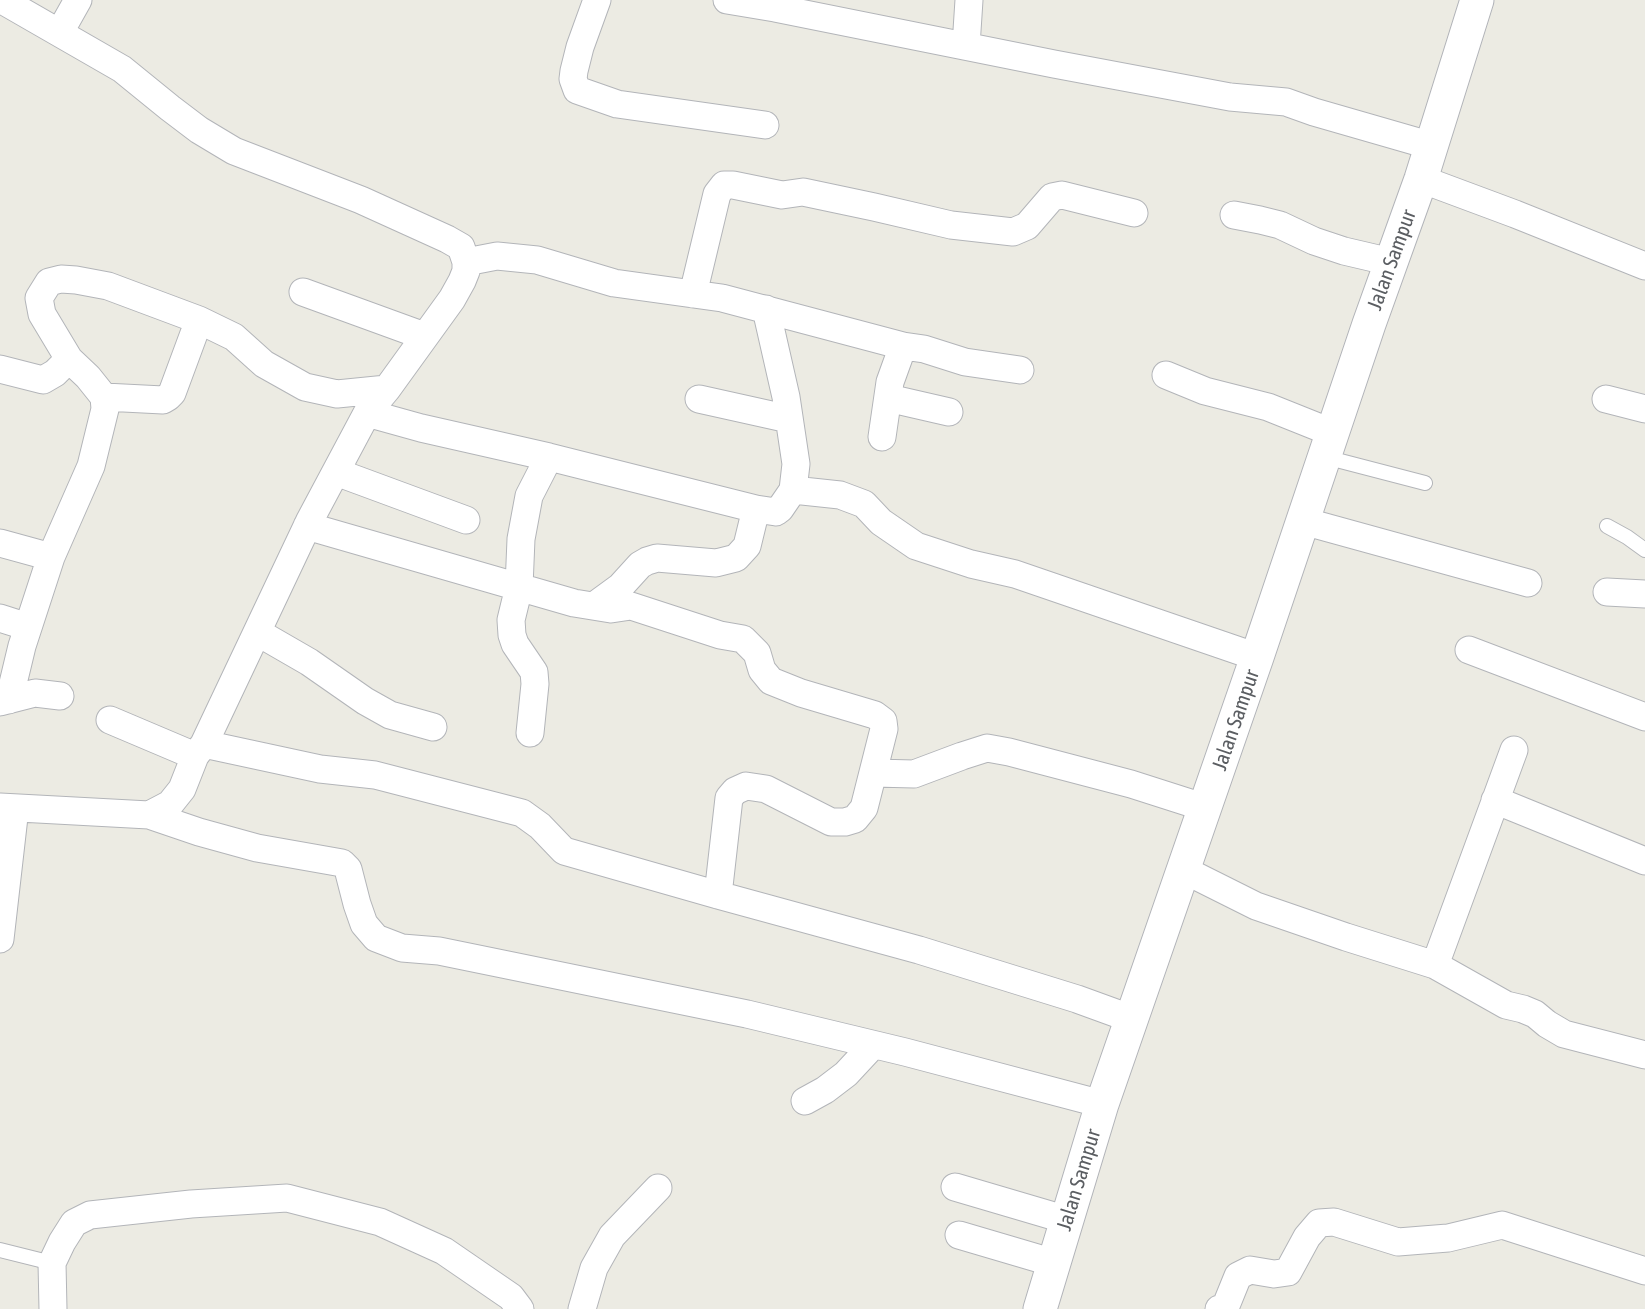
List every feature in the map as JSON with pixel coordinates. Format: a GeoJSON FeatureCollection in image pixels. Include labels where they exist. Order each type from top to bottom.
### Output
{"type":"FeatureCollection","features":[{"type":"Feature","properties":{"kind":"main road","name":"Jalan Sampur"},"geometry":{"type":"LineString","coordinates":[[1040,1309],[1102,1104],[1206,808],[1420,179],[1477,0]]}},
{"type":"Feature","properties":{"kind":"street"},"geometry":{"type":"LineString","coordinates":[[60,32],[78,0]]}},
{"type":"Feature","properties":{"kind":"street"},"geometry":{"type":"LineString","coordinates":[[597,0],[574,70],[573,79],[577,90],[616,104],[765,124]]}},
{"type":"Feature","properties":{"kind":"street"},"geometry":{"type":"LineString","coordinates":[[728,0],[1230,97],[1286,102],[1314,112],[1433,139]]}},
{"type":"Feature","properties":{"kind":"street"},"geometry":{"type":"LineString","coordinates":[[966,46],[969,0]]}},
{"type":"Feature","properties":{"kind":"street"},"geometry":{"type":"LineString","coordinates":[[6,1],[122,69],[199,130],[234,151],[361,200],[447,239],[461,247],[466,262],[466,271],[457,291],[387,389],[367,413],[307,526],[182,789],[170,804],[149,815]]}},
{"type":"Feature","properties":{"kind":"street"},"geometry":{"type":"LineString","coordinates":[[1420,179],[1645,266]]}},
{"type":"Feature","properties":{"kind":"street"},"geometry":{"type":"LineString","coordinates":[[693,294],[717,194],[724,185],[782,195],[802,192],[951,225],[1013,232],[1027,226],[1052,197],[1062,195],[1134,213]]}},
{"type":"Feature","properties":{"kind":"street"},"geometry":{"type":"LineString","coordinates":[[1234,215],[1280,225],[1314,241],[1344,251],[1391,262]]}},
{"type":"Feature","properties":{"kind":"street"},"geometry":{"type":"LineString","coordinates":[[466,262],[497,256],[537,260],[614,283],[722,298],[903,346],[924,349],[965,362],[1020,369]]}},
{"type":"Feature","properties":{"kind":"street"},"geometry":{"type":"LineString","coordinates":[[4,701],[51,557],[91,466],[105,409],[104,397],[69,359],[42,314],[39,298],[49,282],[61,279],[76,280],[108,286],[199,320],[234,337],[264,364],[305,387],[337,394],[387,389]]}},
{"type":"Feature","properties":{"kind":"street"},"geometry":{"type":"LineString","coordinates":[[303,292],[424,336]]}},
{"type":"Feature","properties":{"kind":"street"},"geometry":{"type":"LineString","coordinates":[[367,413],[421,428],[776,512],[793,490],[796,464],[786,397],[766,309]]}},
{"type":"Feature","properties":{"kind":"street"},"geometry":{"type":"LineString","coordinates":[[104,397],[163,400],[168,397],[172,393],[199,320]]}},
{"type":"Feature","properties":{"kind":"street"},"geometry":{"type":"LineString","coordinates":[[882,436],[890,382],[903,346]]}},
{"type":"Feature","properties":{"kind":"street"},"geometry":{"type":"LineString","coordinates":[[0,369],[42,380],[55,373],[69,359]]}},
{"type":"Feature","properties":{"kind":"street"},"geometry":{"type":"LineString","coordinates":[[1166,375],[1205,391],[1268,407],[1329,445]]}},
{"type":"Feature","properties":{"kind":"street"},"geometry":{"type":"LineString","coordinates":[[888,398],[949,412]]}},
{"type":"Feature","properties":{"kind":"street"},"geometry":{"type":"LineString","coordinates":[[699,399],[789,419]]}},
{"type":"Feature","properties":{"kind":"street"},"geometry":{"type":"LineString","coordinates":[[1606,399],[1645,409]]}},
{"type":"Feature","properties":{"kind":"street"},"geometry":{"type":"LineString","coordinates":[[530,733],[534,672],[515,644],[511,620],[519,587],[521,539],[529,496],[549,457]]}},
{"type":"Feature","properties":{"kind":"street"},"geometry":{"type":"LineString","coordinates":[[336,472],[466,520]]}},
{"type":"Feature","properties":{"kind":"street"},"geometry":{"type":"LineString","coordinates":[[793,490],[840,495],[864,504],[881,522],[916,546],[971,564],[1015,574],[1257,657]]}},
{"type":"Feature","properties":{"kind":"street"},"geometry":{"type":"LineString","coordinates":[[594,606],[620,587],[646,561],[657,558],[716,564],[736,558],[747,546],[756,509]]}},
{"type":"Feature","properties":{"kind":"street"},"geometry":{"type":"LineString","coordinates":[[1303,521],[1528,583]]}},
{"type":"Feature","properties":{"kind":"street"},"geometry":{"type":"LineString","coordinates":[[307,526],[574,603],[611,609],[631,606],[720,635],[743,639],[757,653],[762,670],[771,681],[801,693],[875,716],[883,721],[884,729],[874,773],[864,808],[855,819],[831,822],[766,789],[746,786],[735,791],[729,798],[718,895]]}},
{"type":"Feature","properties":{"kind":"street"},"geometry":{"type":"LineString","coordinates":[[0,543],[51,557]]}},
{"type":"Feature","properties":{"kind":"street"},"geometry":{"type":"LineString","coordinates":[[1607,592],[1645,594]]}},
{"type":"Feature","properties":{"kind":"street"},"geometry":{"type":"LineString","coordinates":[[0,618],[28,627]]}},
{"type":"Feature","properties":{"kind":"street"},"geometry":{"type":"LineString","coordinates":[[257,632],[309,662],[390,716],[433,727]]}},
{"type":"Feature","properties":{"kind":"street"},"geometry":{"type":"LineString","coordinates":[[1469,650],[1645,717]]}},
{"type":"Feature","properties":{"kind":"street"},"geometry":{"type":"LineString","coordinates":[[4,701],[35,693],[60,696]]}},
{"type":"Feature","properties":{"kind":"street"},"geometry":{"type":"LineString","coordinates":[[110,720],[200,750],[320,769],[375,774],[522,813],[540,826],[564,851],[919,950],[1077,999],[1132,1019]]}},
{"type":"Feature","properties":{"kind":"street"},"geometry":{"type":"LineString","coordinates":[[874,773],[914,774],[987,748],[1131,783],[1206,808]]}},
{"type":"Feature","properties":{"kind":"street"},"geometry":{"type":"LineString","coordinates":[[1435,965],[1514,750]]}},
{"type":"Feature","properties":{"kind":"street"},"geometry":{"type":"LineString","coordinates":[[1496,800],[1645,861]]}},
{"type":"Feature","properties":{"kind":"street"},"geometry":{"type":"LineString","coordinates":[[0,939],[7,807],[149,815],[257,848],[342,863],[348,869],[364,924],[376,938],[402,948],[439,951],[747,1014],[1102,1104]]}},
{"type":"Feature","properties":{"kind":"street"},"geometry":{"type":"LineString","coordinates":[[1184,870],[1256,906],[1435,965],[1506,1005],[1535,1014],[1564,1034],[1645,1055]]}},
{"type":"Feature","properties":{"kind":"street"},"geometry":{"type":"LineString","coordinates":[[805,1101],[815,1097],[846,1074],[873,1045]]}},
{"type":"Feature","properties":{"kind":"street"},"geometry":{"type":"LineString","coordinates":[[955,1187],[1066,1220]]}},
{"type":"Feature","properties":{"kind":"street"},"geometry":{"type":"LineString","coordinates":[[582,1309],[594,1268],[612,1236],[658,1188]]}},
{"type":"Feature","properties":{"kind":"street"},"geometry":{"type":"LineString","coordinates":[[53,1309],[52,1263],[74,1223],[90,1215],[191,1204],[287,1198],[380,1222],[444,1251],[511,1297],[520,1309]]}},
{"type":"Feature","properties":{"kind":"street"},"geometry":{"type":"LineString","coordinates":[[1204,1309],[1225,1308],[1238,1276],[1250,1270],[1280,1274],[1288,1272],[1307,1237],[1319,1223],[1335,1222],[1398,1242],[1448,1238],[1502,1225],[1645,1271]]}},
{"type":"Feature","properties":{"kind":"street"},"geometry":{"type":"LineString","coordinates":[[959,1235],[1054,1263]]}},
{"type":"Feature","properties":{"kind":"lane"},"geometry":{"type":"LineString","coordinates":[[1329,445],[1425,483]]}},
{"type":"Feature","properties":{"kind":"lane"},"geometry":{"type":"LineString","coordinates":[[1606,526],[1645,550]]}},
{"type":"Feature","properties":{"kind":"lane"},"geometry":{"type":"LineString","coordinates":[[0,1250],[52,1263]]}}]}
